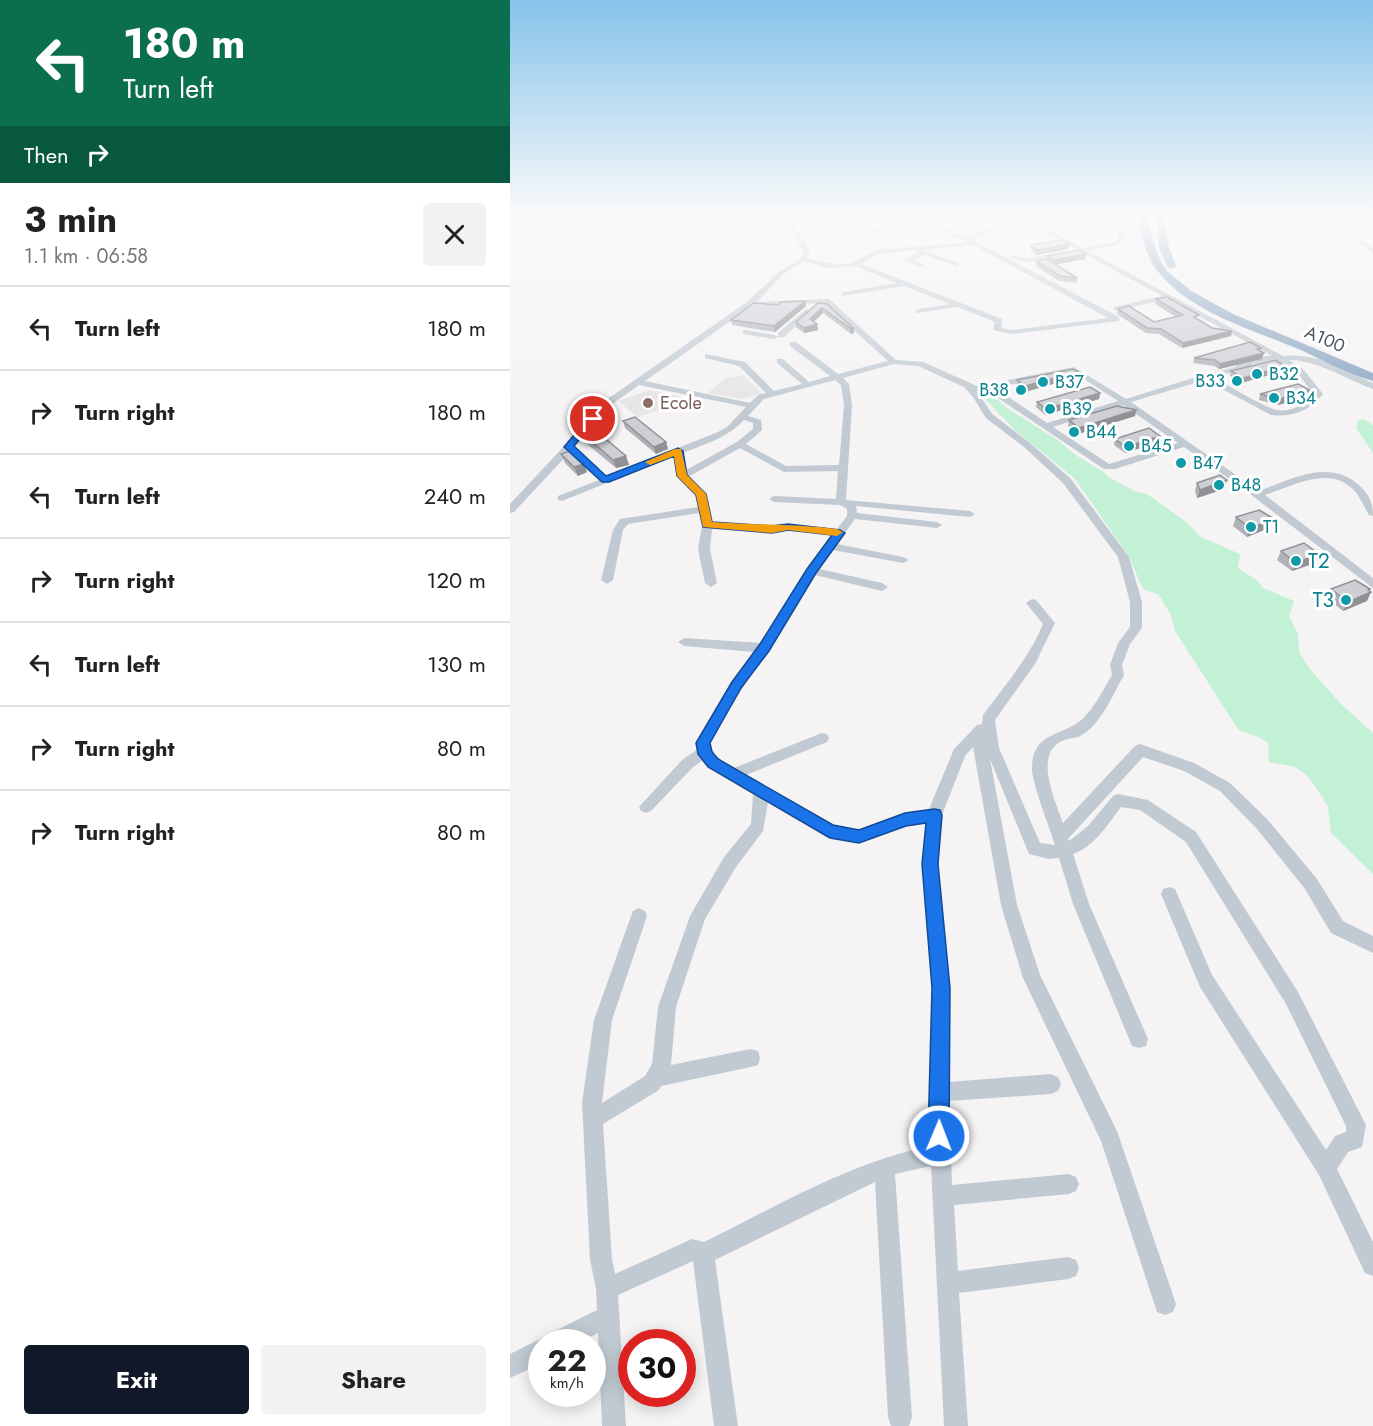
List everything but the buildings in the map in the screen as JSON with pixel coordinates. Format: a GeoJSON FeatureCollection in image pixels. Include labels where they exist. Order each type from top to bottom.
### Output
{"type":"FeatureCollection","features":[{"type":"Feature","properties":{"kind":"highway","name":"A100"},"geometry":{"type":"LineString","coordinates":[[1177,281],[1186,291],[1222,312],[1373,377]]}},
{"type":"Feature","properties":{"kind":"highway","name":"A100"},"geometry":{"type":"LineString","coordinates":[[1186,281],[1237,311],[1373,369]]}},
{"type":"Feature","properties":{"kind":"street"},"geometry":{"type":"LineString","coordinates":[[510,510],[612,400],[750,304],[773,281]]}},
{"type":"Feature","properties":{"kind":"street"},"geometry":{"type":"LineString","coordinates":[[895,281],[999,321],[997,330],[1011,332],[1116,319],[1044,281]]}},
{"type":"Feature","properties":{"kind":"street"},"geometry":{"type":"LineString","coordinates":[[1137,281],[1280,357],[1300,371],[1319,394],[1310,404],[1280,414],[1203,376]]}},
{"type":"Feature","properties":{"kind":"street"},"geometry":{"type":"LineString","coordinates":[[845,294],[903,284]]}},
{"type":"Feature","properties":{"kind":"street"},"geometry":{"type":"LineString","coordinates":[[860,292],[869,297]]}},
{"type":"Feature","properties":{"kind":"street"},"geometry":{"type":"LineString","coordinates":[[1117,309],[1168,297]]}},
{"type":"Feature","properties":{"kind":"street"},"geometry":{"type":"LineString","coordinates":[[750,304],[821,300],[830,304],[894,362]]}},
{"type":"Feature","properties":{"kind":"street"},"geometry":{"type":"LineString","coordinates":[[780,337],[821,300]]}},
{"type":"Feature","properties":{"kind":"street"},"geometry":{"type":"LineString","coordinates":[[919,311],[962,305]]}},
{"type":"Feature","properties":{"kind":"street"},"geometry":{"type":"LineString","coordinates":[[746,333],[780,337],[793,344],[845,384],[848,405],[841,502]]}},
{"type":"Feature","properties":{"kind":"street"},"geometry":{"type":"LineString","coordinates":[[708,356],[741,364],[772,394]]}},
{"type":"Feature","properties":{"kind":"street"},"geometry":{"type":"LineString","coordinates":[[1046,426],[1203,376],[1280,357],[1300,356],[1313,360],[1373,386]]}},
{"type":"Feature","properties":{"kind":"street"},"geometry":{"type":"LineString","coordinates":[[780,361],[807,384]]}},
{"type":"Feature","properties":{"kind":"street"},"geometry":{"type":"LineString","coordinates":[[741,418],[736,407],[739,403],[894,362],[920,364],[968,387],[977,396],[989,416],[1027,445],[1067,481],[1123,557],[1136,602],[1136,628],[1125,643],[1116,665],[1118,675],[1092,718],[1077,732],[1055,738],[1043,751],[1039,770],[1081,904],[1139,1039]]}},
{"type":"Feature","properties":{"kind":"street"},"geometry":{"type":"LineString","coordinates":[[968,387],[988,387],[1074,369],[1124,401],[1256,495],[1373,584]]}},
{"type":"Feature","properties":{"kind":"street"},"geometry":{"type":"LineString","coordinates":[[638,382],[753,406]]}},
{"type":"Feature","properties":{"kind":"street"},"geometry":{"type":"LineString","coordinates":[[988,387],[1107,467],[1185,444]]}},
{"type":"Feature","properties":{"kind":"street"},"geometry":{"type":"LineString","coordinates":[[562,498],[721,434],[741,418],[761,397]]}},
{"type":"Feature","properties":{"kind":"street"},"geometry":{"type":"LineString","coordinates":[[682,476],[740,444],[757,430],[758,422],[741,418]]}},
{"type":"Feature","properties":{"kind":"street"},"geometry":{"type":"LineString","coordinates":[[740,444],[784,469],[842,468]]}},
{"type":"Feature","properties":{"kind":"street"},"geometry":{"type":"LineString","coordinates":[[568,447],[605,480]]}},
{"type":"Feature","properties":{"kind":"street"},"geometry":{"type":"LineString","coordinates":[[678,451],[682,476],[701,494],[707,525],[704,549],[711,583]]}},
{"type":"Feature","properties":{"kind":"street"},"geometry":{"type":"LineString","coordinates":[[1256,495],[1318,473],[1331,473],[1353,484],[1364,495],[1373,513]]}},
{"type":"Feature","properties":{"kind":"street"},"geometry":{"type":"LineString","coordinates":[[774,499],[841,502],[970,514]]}},
{"type":"Feature","properties":{"kind":"street"},"geometry":{"type":"LineString","coordinates":[[841,502],[852,508],[852,516],[812,571],[764,648],[731,695],[703,743],[705,751],[713,763],[830,831],[848,836],[859,836],[905,819],[934,815]]}},
{"type":"Feature","properties":{"kind":"street"},"geometry":{"type":"LineString","coordinates":[[607,580],[618,530],[624,521],[704,509]]}},
{"type":"Feature","properties":{"kind":"street"},"geometry":{"type":"LineString","coordinates":[[852,516],[936,525]]}},
{"type":"Feature","properties":{"kind":"street"},"geometry":{"type":"LineString","coordinates":[[707,525],[772,530],[788,527],[840,533]]}},
{"type":"Feature","properties":{"kind":"street"},"geometry":{"type":"LineString","coordinates":[[831,546],[903,560]]}},
{"type":"Feature","properties":{"kind":"street"},"geometry":{"type":"LineString","coordinates":[[812,571],[882,587]]}},
{"type":"Feature","properties":{"kind":"street"},"geometry":{"type":"LineString","coordinates":[[956,1426],[940,1154],[941,988],[930,864],[934,815],[959,753],[983,727],[1030,662],[1046,634],[1049,622],[1032,603]]}},
{"type":"Feature","properties":{"kind":"street"},"geometry":{"type":"LineString","coordinates":[[684,642],[764,648]]}},
{"type":"Feature","properties":{"kind":"street"},"geometry":{"type":"LineString","coordinates":[[983,727],[1023,826],[1035,849],[1044,853],[1062,844],[1087,840],[1118,800],[1143,804],[1191,837],[1292,998],[1356,1125],[1355,1140],[1342,1143],[1326,1168]]}},
{"type":"Feature","properties":{"kind":"street"},"geometry":{"type":"LineString","coordinates":[[983,727],[1009,905],[1032,978],[1110,1138],[1165,1304]]}},
{"type":"Feature","properties":{"kind":"street"},"geometry":{"type":"LineString","coordinates":[[732,775],[822,738]]}},
{"type":"Feature","properties":{"kind":"street"},"geometry":{"type":"LineString","coordinates":[[1062,844],[1140,750],[1189,767],[1225,787],[1263,824],[1311,884],[1337,927],[1373,945]]}},
{"type":"Feature","properties":{"kind":"street"},"geometry":{"type":"LineString","coordinates":[[646,807],[687,764],[705,751]]}},
{"type":"Feature","properties":{"kind":"street"},"geometry":{"type":"LineString","coordinates":[[593,1119],[652,1083],[657,1077],[661,1065],[667,1007],[698,916],[730,862],[758,826],[761,792]]}},
{"type":"Feature","properties":{"kind":"street"},"geometry":{"type":"LineString","coordinates":[[1169,894],[1206,981],[1326,1168],[1373,1265]]}},
{"type":"Feature","properties":{"kind":"street"},"geometry":{"type":"LineString","coordinates":[[614,1426],[607,1289],[602,1259],[592,1103],[603,1020],[639,916]]}},
{"type":"Feature","properties":{"kind":"street"},"geometry":{"type":"LineString","coordinates":[[657,1077],[751,1058]]}},
{"type":"Feature","properties":{"kind":"street"},"geometry":{"type":"LineString","coordinates":[[939,1092],[1051,1084]]}},
{"type":"Feature","properties":{"kind":"street"},"geometry":{"type":"LineString","coordinates":[[703,1254],[854,1179],[884,1168],[940,1154]]}},
{"type":"Feature","properties":{"kind":"street"},"geometry":{"type":"LineString","coordinates":[[884,1168],[900,1417]]}},
{"type":"Feature","properties":{"kind":"street"},"geometry":{"type":"LineString","coordinates":[[942,1196],[1069,1184]]}},
{"type":"Feature","properties":{"kind":"street"},"geometry":{"type":"LineString","coordinates":[[607,1289],[692,1250],[698,1250],[703,1254],[726,1426]]}},
{"type":"Feature","properties":{"kind":"street"},"geometry":{"type":"LineString","coordinates":[[947,1283],[1068,1268]]}},
{"type":"Feature","properties":{"kind":"street"},"geometry":{"type":"LineString","coordinates":[[582,1329],[608,1316]]}},
{"type":"Feature","properties":{"kind":"street"},"geometry":{"type":"LineString","coordinates":[[510,1366],[528,1357]]}},
{"type":"Feature","properties":{"kind":"shaded area","name":"Ecole"},"geometry":{"type":"Polygon","coordinates":[[[743,375],[762,394],[741,399],[708,393],[726,378],[743,375]]]}},
{"type":"Feature","properties":{"kind":"shaded area","name":"Ecole"},"geometry":{"type":"Polygon","coordinates":[[[650,390],[678,396],[682,399],[675,404],[638,417],[618,401],[650,390]]]}},
{"type":"Feature","properties":{"kind":"green space"},"geometry":{"type":"Polygon","coordinates":[[[981,395],[998,400],[1059,441],[1074,454],[1104,472],[1108,477],[1134,491],[1147,494],[1186,522],[1201,537],[1240,554],[1238,568],[1258,581],[1263,588],[1294,601],[1289,616],[1298,634],[1299,652],[1309,668],[1340,703],[1373,733],[1373,874],[1331,833],[1328,806],[1308,776],[1295,767],[1269,762],[1268,743],[1238,729],[1175,631],[1171,615],[1159,595],[1144,589],[1130,558],[1075,479],[1016,431],[981,395]]]}},
{"type":"Feature","properties":{"kind":"green space"},"geometry":{"type":"Polygon","coordinates":[[[1363,419],[1373,425],[1373,453],[1356,428],[1358,420],[1363,419]]]}},
{"type":"Feature","properties":{"kind":"slow traffic"},"geometry":{"type":"LineString","coordinates":[[650,462],[678,451],[682,476],[701,494],[707,525],[772,530],[788,527],[837,532]]}},
{"type":"Feature","properties":{"kind":"place","name":"B32"},"geometry":{"type":"Point","coordinates":[1257,374]}},
{"type":"Feature","properties":{"kind":"place","name":"B33"},"geometry":{"type":"Point","coordinates":[1237,381]}},
{"type":"Feature","properties":{"kind":"place","name":"B37"},"geometry":{"type":"Point","coordinates":[1043,382]}},
{"type":"Feature","properties":{"kind":"place","name":"B38"},"geometry":{"type":"Point","coordinates":[1021,390]}},
{"type":"Feature","properties":{"kind":"place","name":"B34"},"geometry":{"type":"Point","coordinates":[1274,398]}},
{"type":"Feature","properties":{"kind":"place","name":"Ecole"},"geometry":{"type":"Point","coordinates":[648,403]}},
{"type":"Feature","properties":{"kind":"place","name":"B39"},"geometry":{"type":"Point","coordinates":[1050,409]}},
{"type":"Feature","properties":{"kind":"place","name":"B44"},"geometry":{"type":"Point","coordinates":[1074,432]}},
{"type":"Feature","properties":{"kind":"place","name":"B45"},"geometry":{"type":"Point","coordinates":[1129,446]}},
{"type":"Feature","properties":{"kind":"place","name":"B47"},"geometry":{"type":"Point","coordinates":[1181,463]}},
{"type":"Feature","properties":{"kind":"place","name":"B48"},"geometry":{"type":"Point","coordinates":[1219,485]}},
{"type":"Feature","properties":{"kind":"place","name":"T1"},"geometry":{"type":"Point","coordinates":[1251,527]}},
{"type":"Feature","properties":{"kind":"place","name":"T2"},"geometry":{"type":"Point","coordinates":[1296,561]}},
{"type":"Feature","properties":{"kind":"place","name":"T3"},"geometry":{"type":"Point","coordinates":[1346,600]}},
{"type":"Feature","properties":{"kind":"route"},"geometry":{"type":"LineString","coordinates":[[593,419],[568,447],[605,480],[678,451],[682,476],[701,494],[707,525],[772,530],[788,527],[840,533],[812,571],[764,648],[736,685],[703,743],[706,754],[713,763],[830,831],[848,836],[859,836],[905,819],[934,815],[930,864],[941,988],[939,1136]]}}]}
